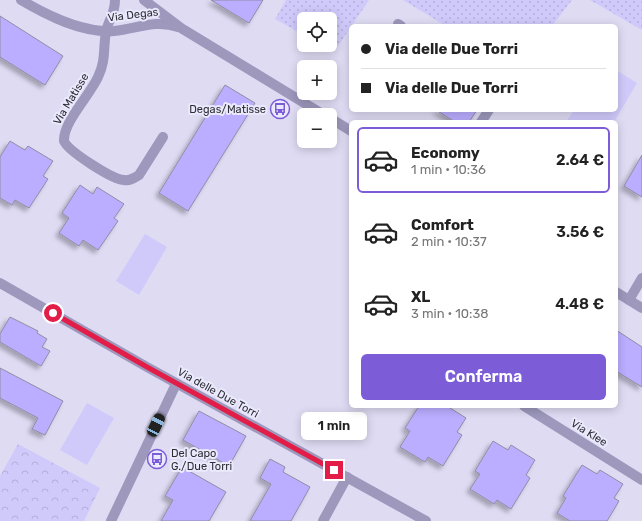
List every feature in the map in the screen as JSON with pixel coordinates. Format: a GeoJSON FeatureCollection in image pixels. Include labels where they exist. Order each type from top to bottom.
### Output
{"type":"FeatureCollection","features":[{"type":"Feature","properties":{"kind":"street","name":"Via Degas"},"geometry":{"type":"LineString","coordinates":[[22,0],[47,14],[71,24],[92,30],[106,31],[156,23],[170,24],[181,28]]}},
{"type":"Feature","properties":{"kind":"street"},"geometry":{"type":"LineString","coordinates":[[106,31],[114,13],[115,0]]}},
{"type":"Feature","properties":{"kind":"street","name":"Via Degas"},"geometry":{"type":"LineString","coordinates":[[144,0],[181,28],[312,108]]}},
{"type":"Feature","properties":{"kind":"street","name":"Via Matisse"},"geometry":{"type":"LineString","coordinates":[[106,31],[105,55],[101,70],[90,93],[66,128],[64,137],[65,144],[116,178],[125,180],[135,178],[139,175],[163,137]]}},
{"type":"Feature","properties":{"kind":"street"},"geometry":{"type":"LineString","coordinates":[[337,122],[349,130]]}},
{"type":"Feature","properties":{"kind":"street"},"geometry":{"type":"LineString","coordinates":[[629,300],[642,278]]}},
{"type":"Feature","properties":{"kind":"street","name":"Via delle Due Torri"},"geometry":{"type":"LineString","coordinates":[[0,282],[176,384],[426,521]]}},
{"type":"Feature","properties":{"kind":"street"},"geometry":{"type":"LineString","coordinates":[[618,293],[642,308]]}},
{"type":"Feature","properties":{"kind":"street"},"geometry":{"type":"LineString","coordinates":[[111,521],[176,384]]}},
{"type":"Feature","properties":{"kind":"street","name":"Via Klee"},"geometry":{"type":"LineString","coordinates":[[527,408],[642,480]]}},
{"type":"Feature","properties":{"kind":"street"},"geometry":{"type":"LineString","coordinates":[[323,521],[347,477]]}},
{"type":"Feature","properties":{"kind":"green space"},"geometry":{"type":"Polygon","coordinates":[[[286,0],[369,0],[353,24],[349,24],[349,30],[337,48],[337,12],[297,12],[297,31],[275,19],[286,0]]]}},
{"type":"Feature","properties":{"kind":"green space"},"geometry":{"type":"Polygon","coordinates":[[[403,0],[572,0],[554,24],[443,24],[403,0]]]}},
{"type":"Feature","properties":{"kind":"green space"},"geometry":{"type":"Polygon","coordinates":[[[590,0],[642,0],[642,30],[590,0]]]}},
{"type":"Feature","properties":{"kind":"green space"},"geometry":{"type":"Polygon","coordinates":[[[618,71],[637,83],[615,120],[567,120],[573,112],[618,112],[618,71]]]}},
{"type":"Feature","properties":{"kind":"green space"},"geometry":{"type":"Polygon","coordinates":[[[145,234],[167,247],[139,295],[116,281],[145,234]]]}},
{"type":"Feature","properties":{"kind":"green space"},"geometry":{"type":"Polygon","coordinates":[[[87,403],[114,418],[87,465],[60,450],[87,403]]]}},
{"type":"Feature","properties":{"kind":"green space"},"geometry":{"type":"Polygon","coordinates":[[[18,444],[100,488],[84,521],[0,521],[0,476],[18,444]]]}},
{"type":"Feature","properties":{"kind":"building"},"geometry":{"type":"Polygon","coordinates":[[[211,0],[263,0],[249,23],[211,0]]]}},
{"type":"Feature","properties":{"kind":"building"},"geometry":{"type":"Polygon","coordinates":[[[0,16],[63,56],[45,85],[0,57],[0,16]]]}},
{"type":"Feature","properties":{"kind":"building"},"geometry":{"type":"Polygon","coordinates":[[[225,85],[255,103],[188,211],[159,193],[225,85]]]}},
{"type":"Feature","properties":{"kind":"building"},"geometry":{"type":"Polygon","coordinates":[[[439,112],[476,112],[470,120],[452,120],[439,112]]]}},
{"type":"Feature","properties":{"kind":"building"},"geometry":{"type":"Polygon","coordinates":[[[10,141],[25,150],[28,146],[53,161],[43,176],[48,179],[29,208],[15,200],[12,205],[0,198],[0,157],[10,141]]]}},
{"type":"Feature","properties":{"kind":"building"},"geometry":{"type":"Polygon","coordinates":[[[642,155],[642,197],[624,186],[642,155]]]}},
{"type":"Feature","properties":{"kind":"building"},"geometry":{"type":"Polygon","coordinates":[[[80,185],[93,194],[97,187],[124,204],[114,218],[118,221],[98,250],[83,240],[79,246],[59,233],[69,218],[62,213],[80,185]]]}},
{"type":"Feature","properties":{"kind":"building"},"geometry":{"type":"Polygon","coordinates":[[[10,317],[38,331],[37,333],[47,339],[42,347],[50,351],[41,366],[0,342],[0,334],[10,317]]]}},
{"type":"Feature","properties":{"kind":"building"},"geometry":{"type":"Polygon","coordinates":[[[618,331],[642,347],[642,387],[618,372],[618,331]]]}},
{"type":"Feature","properties":{"kind":"building"},"geometry":{"type":"Polygon","coordinates":[[[0,368],[63,401],[45,435],[32,429],[38,418],[0,398],[0,368]]]}},
{"type":"Feature","properties":{"kind":"building"},"geometry":{"type":"Polygon","coordinates":[[[418,408],[450,408],[466,418],[457,432],[462,435],[443,466],[428,457],[425,462],[400,447],[410,431],[405,428],[418,408]]]}},
{"type":"Feature","properties":{"kind":"building"},"geometry":{"type":"Polygon","coordinates":[[[199,411],[246,436],[229,466],[183,440],[199,411]]]}},
{"type":"Feature","properties":{"kind":"building"},"geometry":{"type":"Polygon","coordinates":[[[493,441],[508,450],[511,445],[535,460],[526,475],[530,478],[511,509],[497,500],[494,504],[470,489],[480,474],[475,471],[493,441]]]}},
{"type":"Feature","properties":{"kind":"building"},"geometry":{"type":"Polygon","coordinates":[[[270,459],[285,467],[283,472],[310,487],[291,521],[250,521],[271,484],[260,478],[270,459]]]}},
{"type":"Feature","properties":{"kind":"building"},"geometry":{"type":"Polygon","coordinates":[[[582,465],[597,474],[600,470],[623,484],[614,498],[619,501],[607,521],[570,521],[557,513],[566,498],[563,496],[582,465]]]}},
{"type":"Feature","properties":{"kind":"building"},"geometry":{"type":"Polygon","coordinates":[[[182,467],[226,492],[209,521],[161,521],[173,500],[165,496],[182,467]]]}},
{"type":"Feature","properties":{"kind":"place","name":"Degas/Matisse"},"geometry":{"type":"Point","coordinates":[280,109]}},
{"type":"Feature","properties":{"kind":"place","name":"Del Capo G./Due Torri"},"geometry":{"type":"Point","coordinates":[157,459]}},
{"type":"Feature","properties":{"kind":"route"},"geometry":{"type":"LineString","coordinates":[[53,313],[147,367],[334,470]]}}]}
